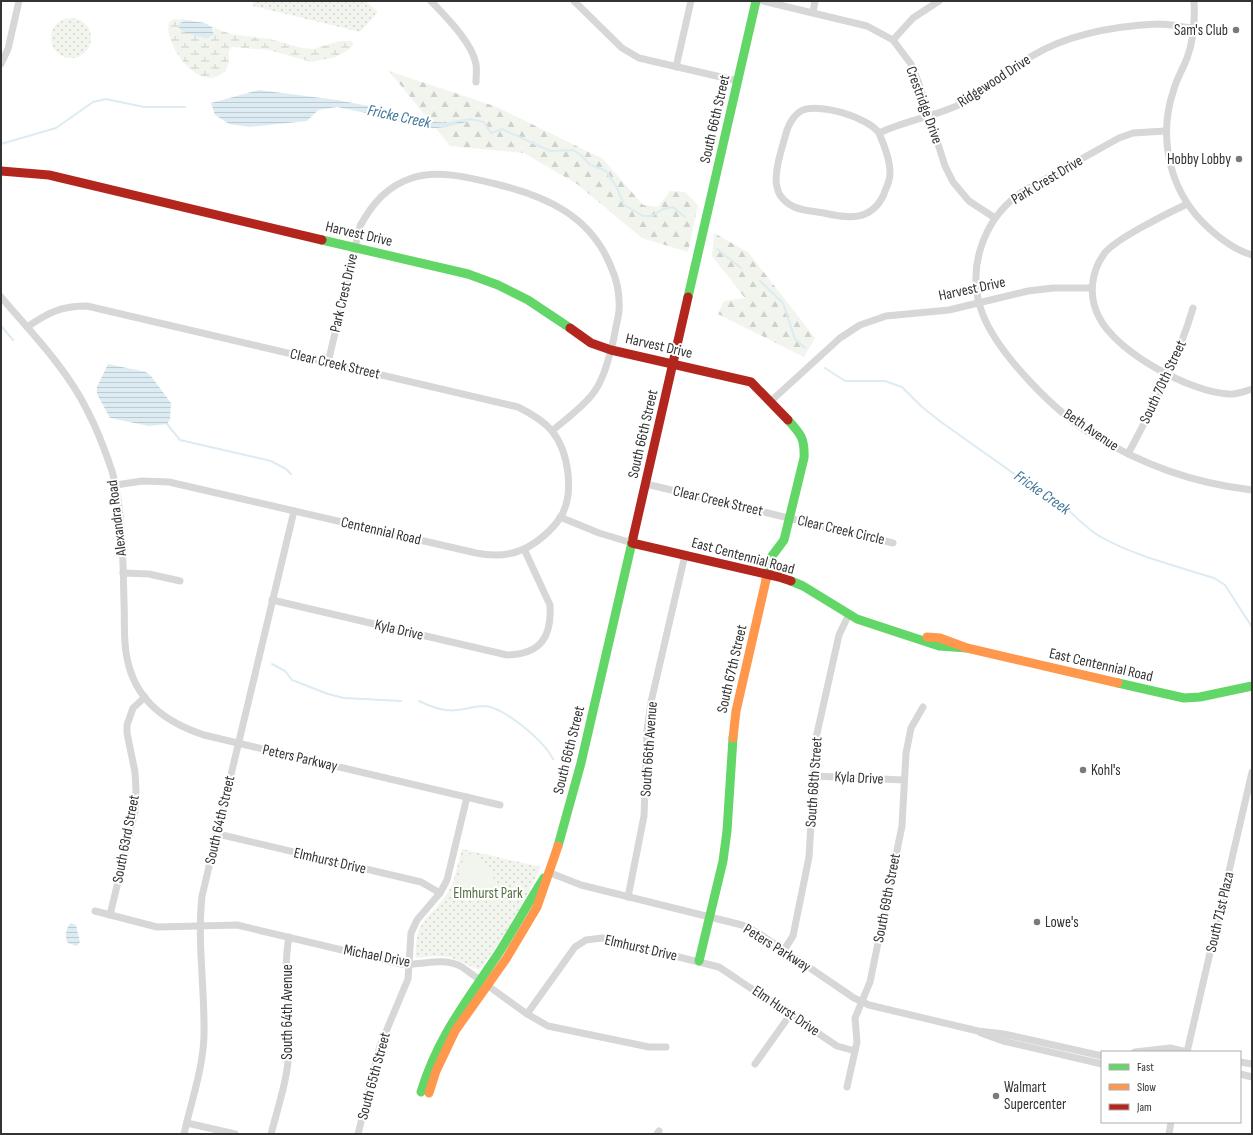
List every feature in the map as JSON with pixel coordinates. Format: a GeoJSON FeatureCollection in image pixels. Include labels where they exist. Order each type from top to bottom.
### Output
{"type":"FeatureCollection","features":[{"type":"Feature","properties":{"kind":"street"},"geometry":{"type":"LineString","coordinates":[[1,64],[8,49],[18,1]]}},
{"type":"Feature","properties":{"kind":"street"},"geometry":{"type":"LineString","coordinates":[[430,1],[452,23],[465,41],[476,64],[476,82]]}},
{"type":"Feature","properties":{"kind":"street"},"geometry":{"type":"LineString","coordinates":[[574,1],[622,48],[639,58],[738,82]]}},
{"type":"Feature","properties":{"kind":"street"},"geometry":{"type":"LineString","coordinates":[[676,67],[691,1]]}},
{"type":"Feature","properties":{"kind":"street","name":"South 66th Street"},"geometry":{"type":"LineString","coordinates":[[425,1093],[430,1061],[445,1030],[483,982],[548,872],[559,843],[576,783],[646,484],[756,1]]}},
{"type":"Feature","properties":{"kind":"street","name":"Crestridge Drive"},"geometry":{"type":"LineString","coordinates":[[763,1],[867,26],[893,40],[911,64],[918,81],[945,166],[953,182],[969,201],[995,218]]}},
{"type":"Feature","properties":{"kind":"street"},"geometry":{"type":"LineString","coordinates":[[813,12],[815,1]]}},
{"type":"Feature","properties":{"kind":"street"},"geometry":{"type":"LineString","coordinates":[[893,40],[913,18],[939,1]]}},
{"type":"Feature","properties":{"kind":"street"},"geometry":{"type":"LineString","coordinates":[[1194,1],[1194,28],[1187,58],[1170,101],[1166,131],[1168,155],[1174,177],[1187,204],[1204,225],[1228,243],[1252,255]]}},
{"type":"Feature","properties":{"kind":"street","name":"Ridgewood Drive"},"geometry":{"type":"LineString","coordinates":[[879,133],[953,108],[974,97],[1003,74],[1033,55],[1065,40],[1098,31],[1159,24],[1194,28]]}},
{"type":"Feature","properties":{"kind":"street"},"geometry":{"type":"LineString","coordinates":[[820,108],[864,120],[871,124],[879,133],[888,163],[890,180],[876,208],[861,216],[841,217],[799,208],[790,205],[783,199],[776,186],[776,179],[786,130],[790,122],[802,111],[820,108]]}},
{"type":"Feature","properties":{"kind":"street","name":"Park Crest Drive"},"geometry":{"type":"LineString","coordinates":[[979,303],[976,273],[982,244],[995,218],[1008,203],[1022,192],[1119,138],[1133,133],[1166,131]]}},
{"type":"Feature","properties":{"kind":"street","name":"Harvest Drive"},"geometry":{"type":"LineString","coordinates":[[1,171],[28,172],[48,175],[468,274],[498,285],[528,300],[591,343],[611,350],[674,363],[752,382],[771,401],[840,338],[860,325],[886,316],[948,310],[1028,291],[1053,288],[1092,288]]}},
{"type":"Feature","properties":{"kind":"street","name":"Park Crest Drive"},"geometry":{"type":"LineString","coordinates":[[328,362],[354,247],[360,226],[371,206],[388,190],[412,178],[436,174],[481,180],[516,189],[557,206],[583,224],[605,252],[617,280],[619,310],[611,350]]}},
{"type":"Feature","properties":{"kind":"street"},"geometry":{"type":"LineString","coordinates":[[1187,204],[1118,241],[1105,252],[1096,266],[1092,288],[1099,317],[1109,331],[1129,349],[1168,375],[1212,391],[1229,394],[1252,389]]}},
{"type":"Feature","properties":{"kind":"street","name":"Alexandra Road"},"geometry":{"type":"LineString","coordinates":[[1,296],[27,327],[68,381],[86,408],[104,447],[116,485],[123,573],[127,659],[134,678],[145,697]]}},
{"type":"Feature","properties":{"kind":"street","name":"Beth Avenue"},"geometry":{"type":"LineString","coordinates":[[979,303],[983,316],[995,336],[1020,370],[1052,403],[1091,434],[1128,454],[1180,476],[1223,486],[1252,490]]}},
{"type":"Feature","properties":{"kind":"street","name":"Clear Creek Street"},"geometry":{"type":"LineString","coordinates":[[27,327],[44,315],[60,308],[87,306],[518,407],[535,416],[552,431],[566,459],[569,477],[567,495],[560,517]]}},
{"type":"Feature","properties":{"kind":"street","name":"South 70th Street"},"geometry":{"type":"LineString","coordinates":[[1128,454],[1168,375],[1185,336],[1193,308]]}},
{"type":"Feature","properties":{"kind":"street"},"geometry":{"type":"LineString","coordinates":[[552,431],[591,396],[604,374],[611,350]]}},
{"type":"Feature","properties":{"kind":"street","name":"South 67th Street"},"geometry":{"type":"LineString","coordinates":[[699,961],[723,861],[727,831],[730,762],[736,711],[772,556],[784,540],[804,458],[805,444],[800,433],[771,401]]}},
{"type":"Feature","properties":{"kind":"street","name":"Centennial Road"},"geometry":{"type":"LineString","coordinates":[[116,485],[142,481],[169,482],[480,554],[500,555],[524,549],[544,536],[560,517]]}},
{"type":"Feature","properties":{"kind":"street","name":"Clear Creek Street"},"geometry":{"type":"LineString","coordinates":[[646,484],[790,518]]}},
{"type":"Feature","properties":{"kind":"street","name":"South 64th Street"},"geometry":{"type":"LineString","coordinates":[[184,1134],[200,1066],[204,1037],[201,925],[202,896],[294,511]]}},
{"type":"Feature","properties":{"kind":"street"},"geometry":{"type":"LineString","coordinates":[[560,517],[599,533],[632,543]]}},
{"type":"Feature","properties":{"kind":"street","name":"Clear Creek Circle"},"geometry":{"type":"LineString","coordinates":[[790,518],[893,543]]}},
{"type":"Feature","properties":{"kind":"street","name":"East Centennial Road"},"geometry":{"type":"LineString","coordinates":[[632,543],[768,574],[803,586],[849,614],[881,628],[909,635],[939,646],[967,648],[1184,698],[1229,692],[1252,686]]}},
{"type":"Feature","properties":{"kind":"street","name":"Kyla Drive"},"geometry":{"type":"LineString","coordinates":[[272,600],[507,655],[525,653],[544,641],[548,633],[551,615],[550,606],[524,549]]}},
{"type":"Feature","properties":{"kind":"street","name":"South 66th Avenue"},"geometry":{"type":"LineString","coordinates":[[628,897],[641,841],[644,816],[647,731],[651,702],[685,555]]}},
{"type":"Feature","properties":{"kind":"street"},"geometry":{"type":"LineString","coordinates":[[123,573],[149,574],[180,581]]}},
{"type":"Feature","properties":{"kind":"street","name":"South 68th Street"},"geometry":{"type":"LineString","coordinates":[[784,950],[793,936],[809,857],[816,738],[839,635],[849,614]]}},
{"type":"Feature","properties":{"kind":"street","name":"East Centennial Road"},"geometry":{"type":"LineString","coordinates":[[1229,692],[1252,692]]}},
{"type":"Feature","properties":{"kind":"street","name":"Peters Parkway"},"geometry":{"type":"LineString","coordinates":[[145,697],[154,709],[175,724],[204,735],[500,805]]}},
{"type":"Feature","properties":{"kind":"street","name":"South 63rd Street"},"geometry":{"type":"LineString","coordinates":[[110,915],[135,804],[135,772],[127,725],[133,708],[145,697]]}},
{"type":"Feature","properties":{"kind":"street","name":"South 69th Street"},"geometry":{"type":"LineString","coordinates":[[847,1087],[857,1042],[854,1022],[870,982],[902,826],[906,753],[911,728],[923,707]]}},
{"type":"Feature","properties":{"kind":"street","name":"South 71st Plaza"},"geometry":{"type":"LineString","coordinates":[[1187,1051],[1252,772]]}},
{"type":"Feature","properties":{"kind":"street","name":"Kyla Drive"},"geometry":{"type":"LineString","coordinates":[[814,776],[904,780]]}},
{"type":"Feature","properties":{"kind":"street","name":"South 65th Street"},"geometry":{"type":"LineString","coordinates":[[358,1134],[380,1046],[386,1028],[405,986],[410,965],[410,941],[414,926],[440,893],[449,874],[467,797]]}},
{"type":"Feature","properties":{"kind":"street","name":"Elmhurst Drive"},"geometry":{"type":"LineString","coordinates":[[218,834],[421,882],[440,893]]}},
{"type":"Feature","properties":{"kind":"street","name":"Peters Parkway"},"geometry":{"type":"LineString","coordinates":[[548,872],[581,885],[742,925],[760,934],[862,1002],[875,1007],[978,1031]]}},
{"type":"Feature","properties":{"kind":"street","name":"Michael Drive"},"geometry":{"type":"LineString","coordinates":[[95,911],[157,927],[201,925],[237,926],[289,937],[390,962],[410,965],[436,961],[452,963],[462,967],[540,1022],[561,1030],[587,1033],[649,1047],[666,1047]]}},
{"type":"Feature","properties":{"kind":"street","name":"South 64th Avenue"},"geometry":{"type":"LineString","coordinates":[[272,1134],[287,1070],[289,1051],[287,956],[289,937]]}},
{"type":"Feature","properties":{"kind":"street","name":"Elmhurst Drive"},"geometry":{"type":"LineString","coordinates":[[527,1014],[572,950],[586,940],[602,938],[719,966]]}},
{"type":"Feature","properties":{"kind":"street","name":"Elm Hurst Drive"},"geometry":{"type":"LineString","coordinates":[[719,966],[837,1046],[855,1051]]}},
{"type":"Feature","properties":{"kind":"street"},"geometry":{"type":"LineString","coordinates":[[755,1064],[790,1015]]}},
{"type":"Feature","properties":{"kind":"street"},"geometry":{"type":"LineString","coordinates":[[978,1031],[1004,1034],[1101,1056]]}},
{"type":"Feature","properties":{"kind":"street"},"geometry":{"type":"LineString","coordinates":[[978,1031],[1002,1041],[1101,1064]]}},
{"type":"Feature","properties":{"kind":"street"},"geometry":{"type":"LineString","coordinates":[[1144,1051],[1170,1048],[1183,1051]]}},
{"type":"Feature","properties":{"kind":"street"},"geometry":{"type":"LineString","coordinates":[[1241,1062],[1252,1064]]}},
{"type":"Feature","properties":{"kind":"street"},"geometry":{"type":"LineString","coordinates":[[1241,1074],[1252,1077]]}},
{"type":"Feature","properties":{"kind":"street"},"geometry":{"type":"LineString","coordinates":[[187,1123],[235,1134]]}},
{"type":"Feature","properties":{"kind":"street"},"geometry":{"type":"LineString","coordinates":[[1169,1134],[1171,1123]]}},
{"type":"Feature","properties":{"kind":"green space"},"geometry":{"type":"Polygon","coordinates":[[[253,1],[366,1],[378,12],[360,32],[253,6],[253,1]]]}},
{"type":"Feature","properties":{"kind":"green space"},"geometry":{"type":"Polygon","coordinates":[[[67,18],[75,18],[82,21],[88,27],[91,38],[88,49],[82,55],[75,58],[67,58],[60,55],[54,49],[51,42],[51,34],[54,27],[60,21],[67,18]]]}},
{"type":"Feature","properties":{"kind":"green space"},"geometry":{"type":"Polygon","coordinates":[[[174,19],[186,20],[182,22],[205,37],[213,37],[214,29],[212,27],[231,34],[270,39],[302,48],[313,49],[340,41],[352,41],[353,44],[350,49],[336,57],[311,62],[269,50],[232,47],[229,50],[229,63],[226,70],[218,76],[209,78],[200,75],[191,69],[176,51],[168,31],[169,22],[174,19]]]}},
{"type":"Feature","properties":{"kind":"green space"},"geometry":{"type":"Polygon","coordinates":[[[389,71],[497,107],[603,159],[643,205],[658,207],[670,191],[685,192],[698,205],[688,252],[642,238],[577,184],[524,153],[450,146],[389,71]]]}},
{"type":"Feature","properties":{"kind":"green space"},"geometry":{"type":"Polygon","coordinates":[[[714,233],[748,252],[815,338],[804,357],[718,314],[724,301],[745,298],[712,256],[714,233]]]}},
{"type":"Feature","properties":{"kind":"green space","name":"Elmhurst Park"},"geometry":{"type":"Polygon","coordinates":[[[462,849],[541,867],[509,929],[479,970],[450,957],[434,956],[416,958],[418,934],[425,920],[449,891],[462,849]]]}},
{"type":"Feature","properties":{"kind":"green space"},"geometry":{"type":"Polygon","coordinates":[[[465,852],[480,860],[490,872],[496,886],[495,903],[459,894],[456,889],[465,852]]]}},
{"type":"Feature","properties":{"kind":"water"},"geometry":{"type":"Polygon","coordinates":[[[186,20],[205,23],[212,27],[214,35],[211,37],[203,37],[182,31],[179,28],[180,23],[186,20]]]}},
{"type":"Feature","properties":{"kind":"water"},"geometry":{"type":"Polygon","coordinates":[[[259,90],[337,100],[384,109],[420,121],[450,123],[475,120],[446,127],[425,129],[371,114],[337,107],[318,110],[307,121],[250,127],[229,124],[215,115],[211,103],[259,90]]]}},
{"type":"Feature","properties":{"kind":"water"},"geometry":{"type":"Polygon","coordinates":[[[108,364],[146,372],[151,376],[171,403],[170,419],[167,424],[149,426],[110,418],[97,394],[97,387],[108,364]]]}},
{"type":"Feature","properties":{"kind":"water"},"geometry":{"type":"Polygon","coordinates":[[[71,923],[76,925],[80,942],[77,946],[68,943],[66,938],[67,930],[71,923]]]}},
{"type":"Feature","properties":{"kind":"waterway","name":"Fricke Creek"},"geometry":{"type":"LineString","coordinates":[[1,144],[56,128],[93,102],[106,99],[144,107],[185,107]]}},
{"type":"Feature","properties":{"kind":"waterway","name":"Fricke Creek"},"geometry":{"type":"LineString","coordinates":[[448,123],[470,119],[484,122],[491,133],[502,129],[550,151],[573,150],[581,155],[589,164],[606,171],[617,188],[624,205],[643,216],[652,216],[663,209],[673,207],[685,217]]}},
{"type":"Feature","properties":{"kind":"waterway","name":"Fricke Creek"},"geometry":{"type":"LineString","coordinates":[[717,249],[741,268]]}},
{"type":"Feature","properties":{"kind":"waterway","name":"Fricke Creek"},"geometry":{"type":"LineString","coordinates":[[760,281],[783,303],[795,339],[805,348]]}},
{"type":"Feature","properties":{"kind":"waterway"},"geometry":{"type":"LineString","coordinates":[[1,326],[13,340]]}},
{"type":"Feature","properties":{"kind":"waterway","name":"Fricke Creek"},"geometry":{"type":"LineString","coordinates":[[825,368],[845,381],[885,381],[902,387],[922,407],[941,422],[1037,490],[1054,498],[1093,532],[1101,537],[1128,550],[1214,578],[1225,585],[1252,627]]}},
{"type":"Feature","properties":{"kind":"waterway"},"geometry":{"type":"LineString","coordinates":[[167,424],[180,440],[271,461],[286,469],[291,474]]}},
{"type":"Feature","properties":{"kind":"waterway"},"geometry":{"type":"LineString","coordinates":[[272,664],[285,671],[292,680],[328,694],[344,698],[401,701]]}},
{"type":"Feature","properties":{"kind":"waterway"},"geometry":{"type":"LineString","coordinates":[[419,701],[442,710],[457,710],[482,706],[493,708],[523,726],[541,743],[553,759]]}},
{"type":"Feature","properties":{"kind":"traffic: fast"},"geometry":{"type":"LineString","coordinates":[[688,297],[756,1]]}},
{"type":"Feature","properties":{"kind":"traffic: fast"},"geometry":{"type":"LineString","coordinates":[[322,240],[468,274],[498,285],[528,300],[570,328]]}},
{"type":"Feature","properties":{"kind":"traffic: fast"},"geometry":{"type":"LineString","coordinates":[[766,580],[772,556],[784,540],[804,458],[803,441],[796,429],[788,420]]}},
{"type":"Feature","properties":{"kind":"traffic: fast"},"geometry":{"type":"LineString","coordinates":[[558,846],[581,763],[633,538]]}},
{"type":"Feature","properties":{"kind":"traffic: fast"},"geometry":{"type":"LineString","coordinates":[[791,581],[803,586],[857,619],[939,646],[967,648]]}},
{"type":"Feature","properties":{"kind":"traffic: fast"},"geometry":{"type":"LineString","coordinates":[[1118,683],[1184,698],[1200,697],[1252,686]]}},
{"type":"Feature","properties":{"kind":"traffic: fast"},"geometry":{"type":"LineString","coordinates":[[699,961],[723,861],[727,831],[733,738]]}},
{"type":"Feature","properties":{"kind":"traffic: fast"},"geometry":{"type":"LineString","coordinates":[[421,1092],[436,1053],[454,1020],[498,954],[544,878]]}},
{"type":"Feature","properties":{"kind":"traffic: slow"},"geometry":{"type":"LineString","coordinates":[[733,738],[736,711],[766,580]]}},
{"type":"Feature","properties":{"kind":"traffic: slow"},"geometry":{"type":"LineString","coordinates":[[927,637],[940,638],[967,648],[1118,683]]}},
{"type":"Feature","properties":{"kind":"traffic: slow"},"geometry":{"type":"LineString","coordinates":[[429,1093],[436,1071],[455,1031],[506,959],[537,907],[558,846]]}},
{"type":"Feature","properties":{"kind":"traffic: jam"},"geometry":{"type":"LineString","coordinates":[[1,171],[49,175],[322,240]]}},
{"type":"Feature","properties":{"kind":"traffic: jam"},"geometry":{"type":"LineString","coordinates":[[633,538],[688,297]]}},
{"type":"Feature","properties":{"kind":"traffic: jam"},"geometry":{"type":"LineString","coordinates":[[570,328],[591,343],[611,350],[751,382],[788,420]]}},
{"type":"Feature","properties":{"kind":"traffic: jam"},"geometry":{"type":"LineString","coordinates":[[632,543],[791,581]]}},
{"type":"Feature","properties":{"kind":"place","name":"Sam's Club"},"geometry":{"type":"Point","coordinates":[1236,30]}},
{"type":"Feature","properties":{"kind":"place","name":"Hobby Lobby"},"geometry":{"type":"Point","coordinates":[1239,159]}},
{"type":"Feature","properties":{"kind":"place","name":"Kohl's"},"geometry":{"type":"Point","coordinates":[1083,770]}},
{"type":"Feature","properties":{"kind":"place","name":"Lowe's"},"geometry":{"type":"Point","coordinates":[1037,922]}},
{"type":"Feature","properties":{"kind":"place","name":"Walmart Supercenter"},"geometry":{"type":"Point","coordinates":[996,1096]}}]}
